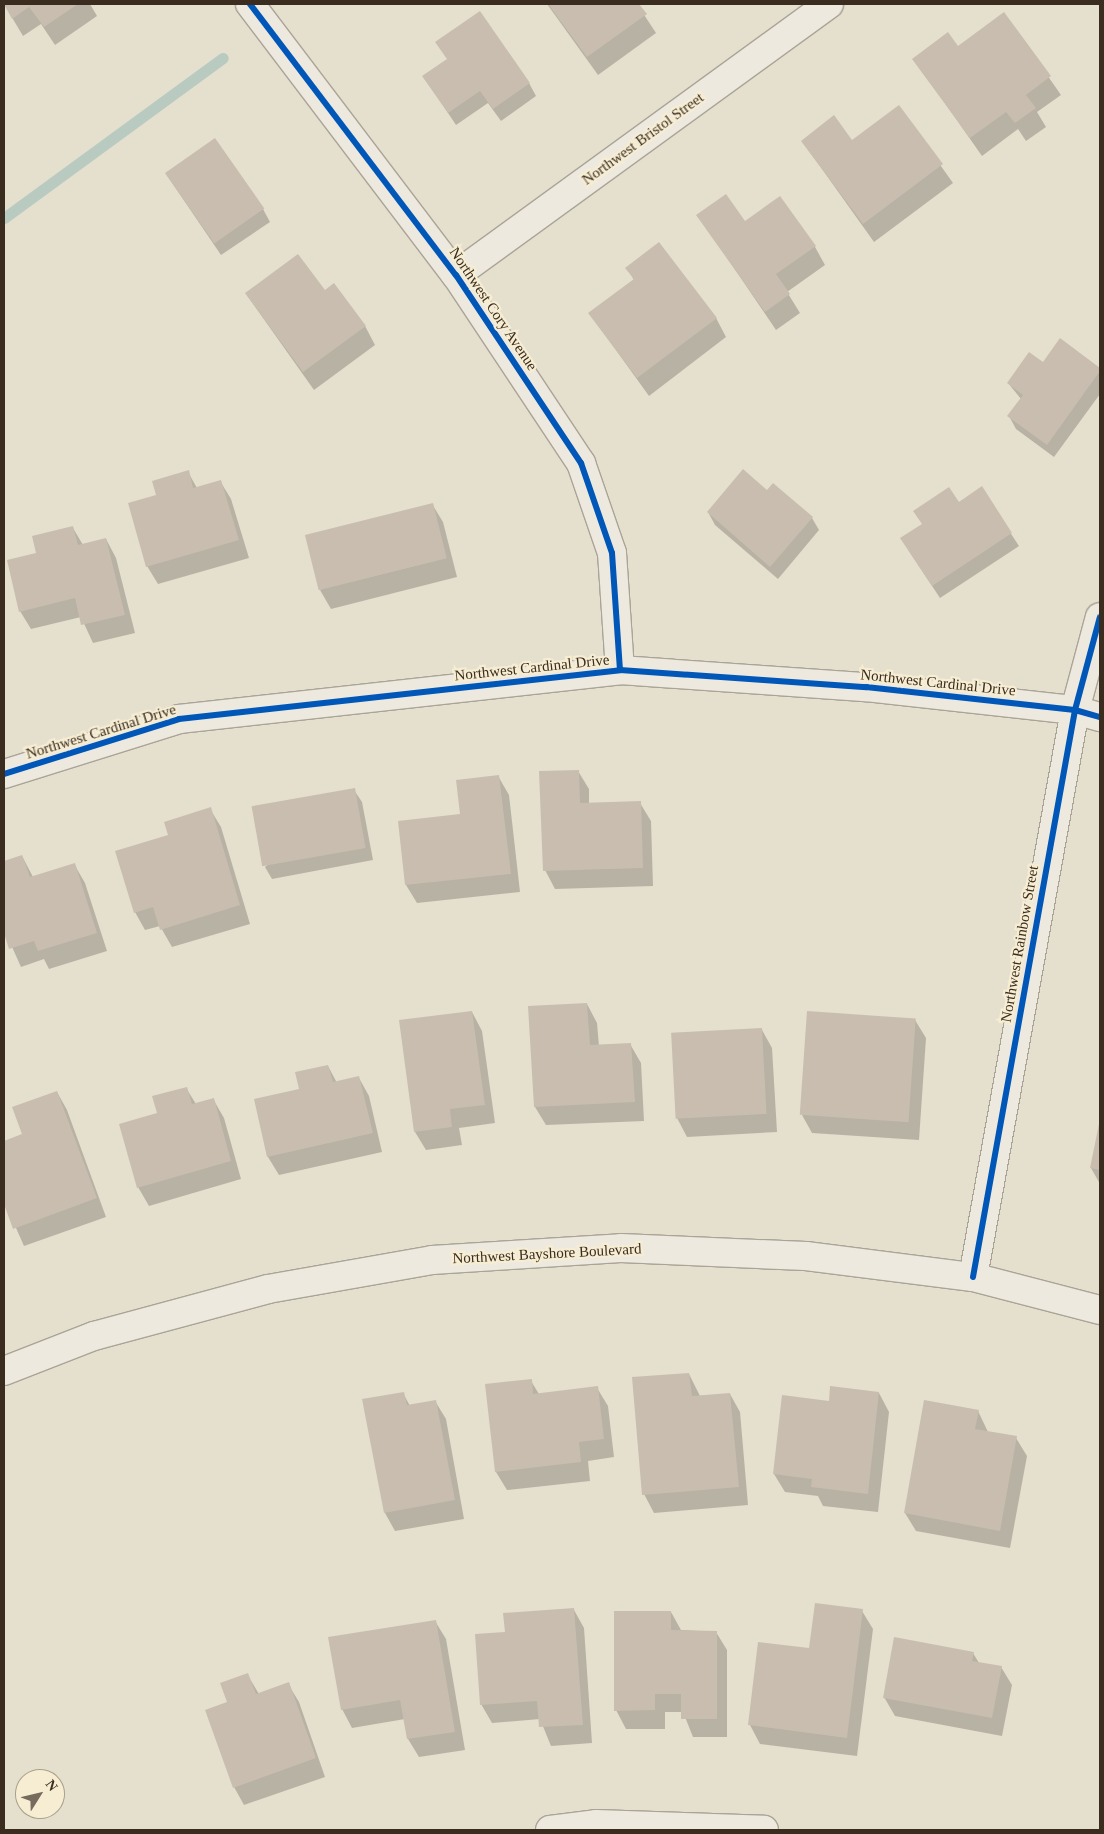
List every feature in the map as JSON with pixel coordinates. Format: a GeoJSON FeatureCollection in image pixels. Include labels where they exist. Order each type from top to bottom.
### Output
{"type":"FeatureCollection","features":[{"type":"Feature","properties":{"kind":"street","name":"Northwest Cory Avenue"},"geometry":{"type":"LineString","coordinates":[[250,4],[456,275],[581,463],[612,553],[620,670]]}},
{"type":"Feature","properties":{"kind":"street","name":"Northwest Bristol Street"},"geometry":{"type":"LineString","coordinates":[[456,275],[829,4]]}},
{"type":"Feature","properties":{"kind":"street","name":"Northwest Rainbow Street"},"geometry":{"type":"LineString","coordinates":[[974,1277],[1087,713],[1100,617]]}},
{"type":"Feature","properties":{"kind":"street","name":"Northwest Cardinal Drive"},"geometry":{"type":"LineString","coordinates":[[4,774],[179,719],[620,670],[866,687],[1087,713]]}},
{"type":"Feature","properties":{"kind":"street","name":"Northwest Bayshore Boulevard"},"geometry":{"type":"LineString","coordinates":[[4,1371],[94,1336],[268,1289],[432,1260],[621,1248],[806,1256],[974,1277],[1100,1310]]}},
{"type":"Feature","properties":{"kind":"street"},"geometry":{"type":"LineString","coordinates":[[550,1830],[596,1824],[764,1830]]}},
{"type":"Feature","properties":{"kind":"building"},"geometry":{"type":"Polygon","coordinates":[[[4,4],[78,4],[44,27],[29,7],[12,19],[4,4]]]}},
{"type":"Feature","properties":{"kind":"building"},"geometry":{"type":"Polygon","coordinates":[[[548,4],[639,4],[647,14],[587,57],[548,4]]]}},
{"type":"Feature","properties":{"kind":"building"},"geometry":{"type":"Polygon","coordinates":[[[480,11],[530,83],[493,109],[480,91],[448,113],[422,76],[447,59],[435,42],[480,11]]]}},
{"type":"Feature","properties":{"kind":"building"},"geometry":{"type":"Polygon","coordinates":[[[1004,12],[1051,76],[1026,95],[1036,108],[1015,123],[1006,112],[970,138],[912,59],[948,32],[958,46],[1004,12]]]}},
{"type":"Feature","properties":{"kind":"building"},"geometry":{"type":"Polygon","coordinates":[[[899,105],[943,164],[863,224],[801,141],[834,115],[852,140],[899,105]]]}},
{"type":"Feature","properties":{"kind":"building"},"geometry":{"type":"Polygon","coordinates":[[[215,138],[264,208],[214,243],[165,173],[215,138]]]}},
{"type":"Feature","properties":{"kind":"building"},"geometry":{"type":"Polygon","coordinates":[[[726,194],[745,221],[780,196],[816,246],[776,274],[790,294],[765,312],[696,215],[726,194]]]}},
{"type":"Feature","properties":{"kind":"building"},"geometry":{"type":"Polygon","coordinates":[[[659,242],[717,318],[637,378],[588,313],[634,279],[625,268],[659,242]]]}},
{"type":"Feature","properties":{"kind":"building"},"geometry":{"type":"Polygon","coordinates":[[[298,254],[325,290],[334,283],[366,326],[303,372],[245,293],[298,254]]]}},
{"type":"Feature","properties":{"kind":"building"},"geometry":{"type":"Polygon","coordinates":[[[1060,338],[1100,368],[1100,371],[1047,445],[1007,416],[1023,395],[1007,383],[1029,352],[1043,362],[1060,338]]]}},
{"type":"Feature","properties":{"kind":"building"},"geometry":{"type":"Polygon","coordinates":[[[743,469],[767,490],[773,483],[813,517],[770,567],[707,512],[743,469]]]}},
{"type":"Feature","properties":{"kind":"building"},"geometry":{"type":"Polygon","coordinates":[[[189,470],[193,488],[221,480],[239,540],[146,567],[128,503],[156,495],[152,481],[189,470]]]}},
{"type":"Feature","properties":{"kind":"building"},"geometry":{"type":"Polygon","coordinates":[[[982,486],[1012,533],[932,586],[900,538],[922,524],[913,511],[949,487],[959,502],[982,486]]]}},
{"type":"Feature","properties":{"kind":"building"},"geometry":{"type":"Polygon","coordinates":[[[433,503],[447,558],[319,590],[305,535],[433,503]]]}},
{"type":"Feature","properties":{"kind":"building"},"geometry":{"type":"Polygon","coordinates":[[[73,526],[78,545],[106,538],[125,615],[81,625],[75,598],[19,612],[7,560],[36,553],[32,536],[73,526]]]}},
{"type":"Feature","properties":{"kind":"building"},"geometry":{"type":"Polygon","coordinates":[[[579,770],[580,803],[641,801],[643,868],[543,871],[539,771],[579,770]]]}},
{"type":"Feature","properties":{"kind":"building"},"geometry":{"type":"Polygon","coordinates":[[[499,775],[511,874],[405,885],[398,821],[460,814],[456,780],[499,775]]]}},
{"type":"Feature","properties":{"kind":"building"},"geometry":{"type":"Polygon","coordinates":[[[355,788],[366,848],[262,866],[252,806],[355,788]]]}},
{"type":"Feature","properties":{"kind":"building"},"geometry":{"type":"Polygon","coordinates":[[[211,807],[240,905],[160,930],[153,907],[134,913],[115,851],[168,835],[164,822],[211,807]]]}},
{"type":"Feature","properties":{"kind":"building"},"geometry":{"type":"Polygon","coordinates":[[[22,855],[30,877],[75,863],[97,933],[38,951],[34,941],[9,949],[4,933],[4,861],[22,855]]]}},
{"type":"Feature","properties":{"kind":"building"},"geometry":{"type":"Polygon","coordinates":[[[587,1003],[590,1045],[631,1043],[635,1102],[534,1107],[528,1006],[587,1003]]]}},
{"type":"Feature","properties":{"kind":"building"},"geometry":{"type":"Polygon","coordinates":[[[472,1011],[485,1105],[450,1109],[452,1127],[414,1132],[399,1020],[472,1011]]]}},
{"type":"Feature","properties":{"kind":"building"},"geometry":{"type":"Polygon","coordinates":[[[807,1011],[916,1019],[908,1122],[800,1115],[807,1011]]]}},
{"type":"Feature","properties":{"kind":"building"},"geometry":{"type":"Polygon","coordinates":[[[762,1028],[767,1114],[676,1119],[671,1033],[762,1028]]]}},
{"type":"Feature","properties":{"kind":"building"},"geometry":{"type":"Polygon","coordinates":[[[328,1065],[333,1082],[359,1076],[373,1133],[267,1157],[254,1099],[299,1089],[295,1072],[328,1065]]]}},
{"type":"Feature","properties":{"kind":"building"},"geometry":{"type":"Polygon","coordinates":[[[187,1087],[192,1104],[214,1098],[231,1161],[137,1188],[119,1124],[157,1113],[152,1096],[187,1087]]]}},
{"type":"Feature","properties":{"kind":"building"},"geometry":{"type":"Polygon","coordinates":[[[57,1091],[97,1198],[13,1229],[4,1204],[4,1141],[22,1134],[12,1107],[57,1091]]]}},
{"type":"Feature","properties":{"kind":"building"},"geometry":{"type":"Polygon","coordinates":[[[1100,1124],[1100,1170],[1090,1168],[1100,1124]]]}},
{"type":"Feature","properties":{"kind":"building"},"geometry":{"type":"Polygon","coordinates":[[[689,1373],[692,1396],[730,1393],[739,1487],[642,1495],[632,1377],[689,1373]]]}},
{"type":"Feature","properties":{"kind":"building"},"geometry":{"type":"Polygon","coordinates":[[[532,1379],[533,1394],[598,1386],[604,1439],[579,1442],[581,1462],[495,1472],[485,1384],[532,1379]]]}},
{"type":"Feature","properties":{"kind":"building"},"geometry":{"type":"Polygon","coordinates":[[[830,1386],[879,1392],[868,1494],[811,1487],[812,1479],[773,1474],[782,1395],[829,1401],[830,1386]]]}},
{"type":"Feature","properties":{"kind":"building"},"geometry":{"type":"Polygon","coordinates":[[[404,1392],[407,1405],[436,1400],[455,1500],[384,1513],[362,1399],[404,1392]]]}},
{"type":"Feature","properties":{"kind":"building"},"geometry":{"type":"Polygon","coordinates":[[[924,1400],[979,1410],[975,1429],[1017,1436],[1000,1531],[904,1513],[924,1400]]]}},
{"type":"Feature","properties":{"kind":"building"},"geometry":{"type":"Polygon","coordinates":[[[815,1603],[863,1609],[847,1738],[748,1725],[758,1642],[809,1648],[815,1603]]]}},
{"type":"Feature","properties":{"kind":"building"},"geometry":{"type":"Polygon","coordinates":[[[574,1608],[583,1725],[539,1727],[537,1701],[480,1705],[475,1634],[505,1632],[503,1613],[574,1608]]]}},
{"type":"Feature","properties":{"kind":"building"},"geometry":{"type":"Polygon","coordinates":[[[614,1611],[671,1611],[671,1630],[717,1631],[717,1719],[681,1719],[681,1694],[655,1694],[655,1710],[614,1711],[614,1611]]]}},
{"type":"Feature","properties":{"kind":"building"},"geometry":{"type":"Polygon","coordinates":[[[436,1620],[455,1732],[407,1739],[400,1700],[341,1710],[328,1637],[436,1620]]]}},
{"type":"Feature","properties":{"kind":"building"},"geometry":{"type":"Polygon","coordinates":[[[894,1637],[974,1652],[972,1661],[1002,1666],[992,1718],[883,1698],[894,1637]]]}},
{"type":"Feature","properties":{"kind":"building"},"geometry":{"type":"Polygon","coordinates":[[[248,1673],[256,1694],[289,1682],[316,1758],[233,1788],[205,1710],[227,1702],[220,1683],[248,1673]]]}},
{"type":"Feature","properties":{"kind":"waterway"},"geometry":{"type":"LineString","coordinates":[[4,218],[223,58]]}},
{"type":"Feature","properties":{"kind":"cycle path"},"geometry":{"type":"LineString","coordinates":[[250,4],[456,275],[581,463],[612,553],[620,670]]}},
{"type":"Feature","properties":{"kind":"cycle path"},"geometry":{"type":"LineString","coordinates":[[973,1277],[1075,710],[1100,617]]}},
{"type":"Feature","properties":{"kind":"cycle path"},"geometry":{"type":"LineString","coordinates":[[4,774],[179,719],[620,670],[866,687],[1075,710],[1100,717]]}}]}
